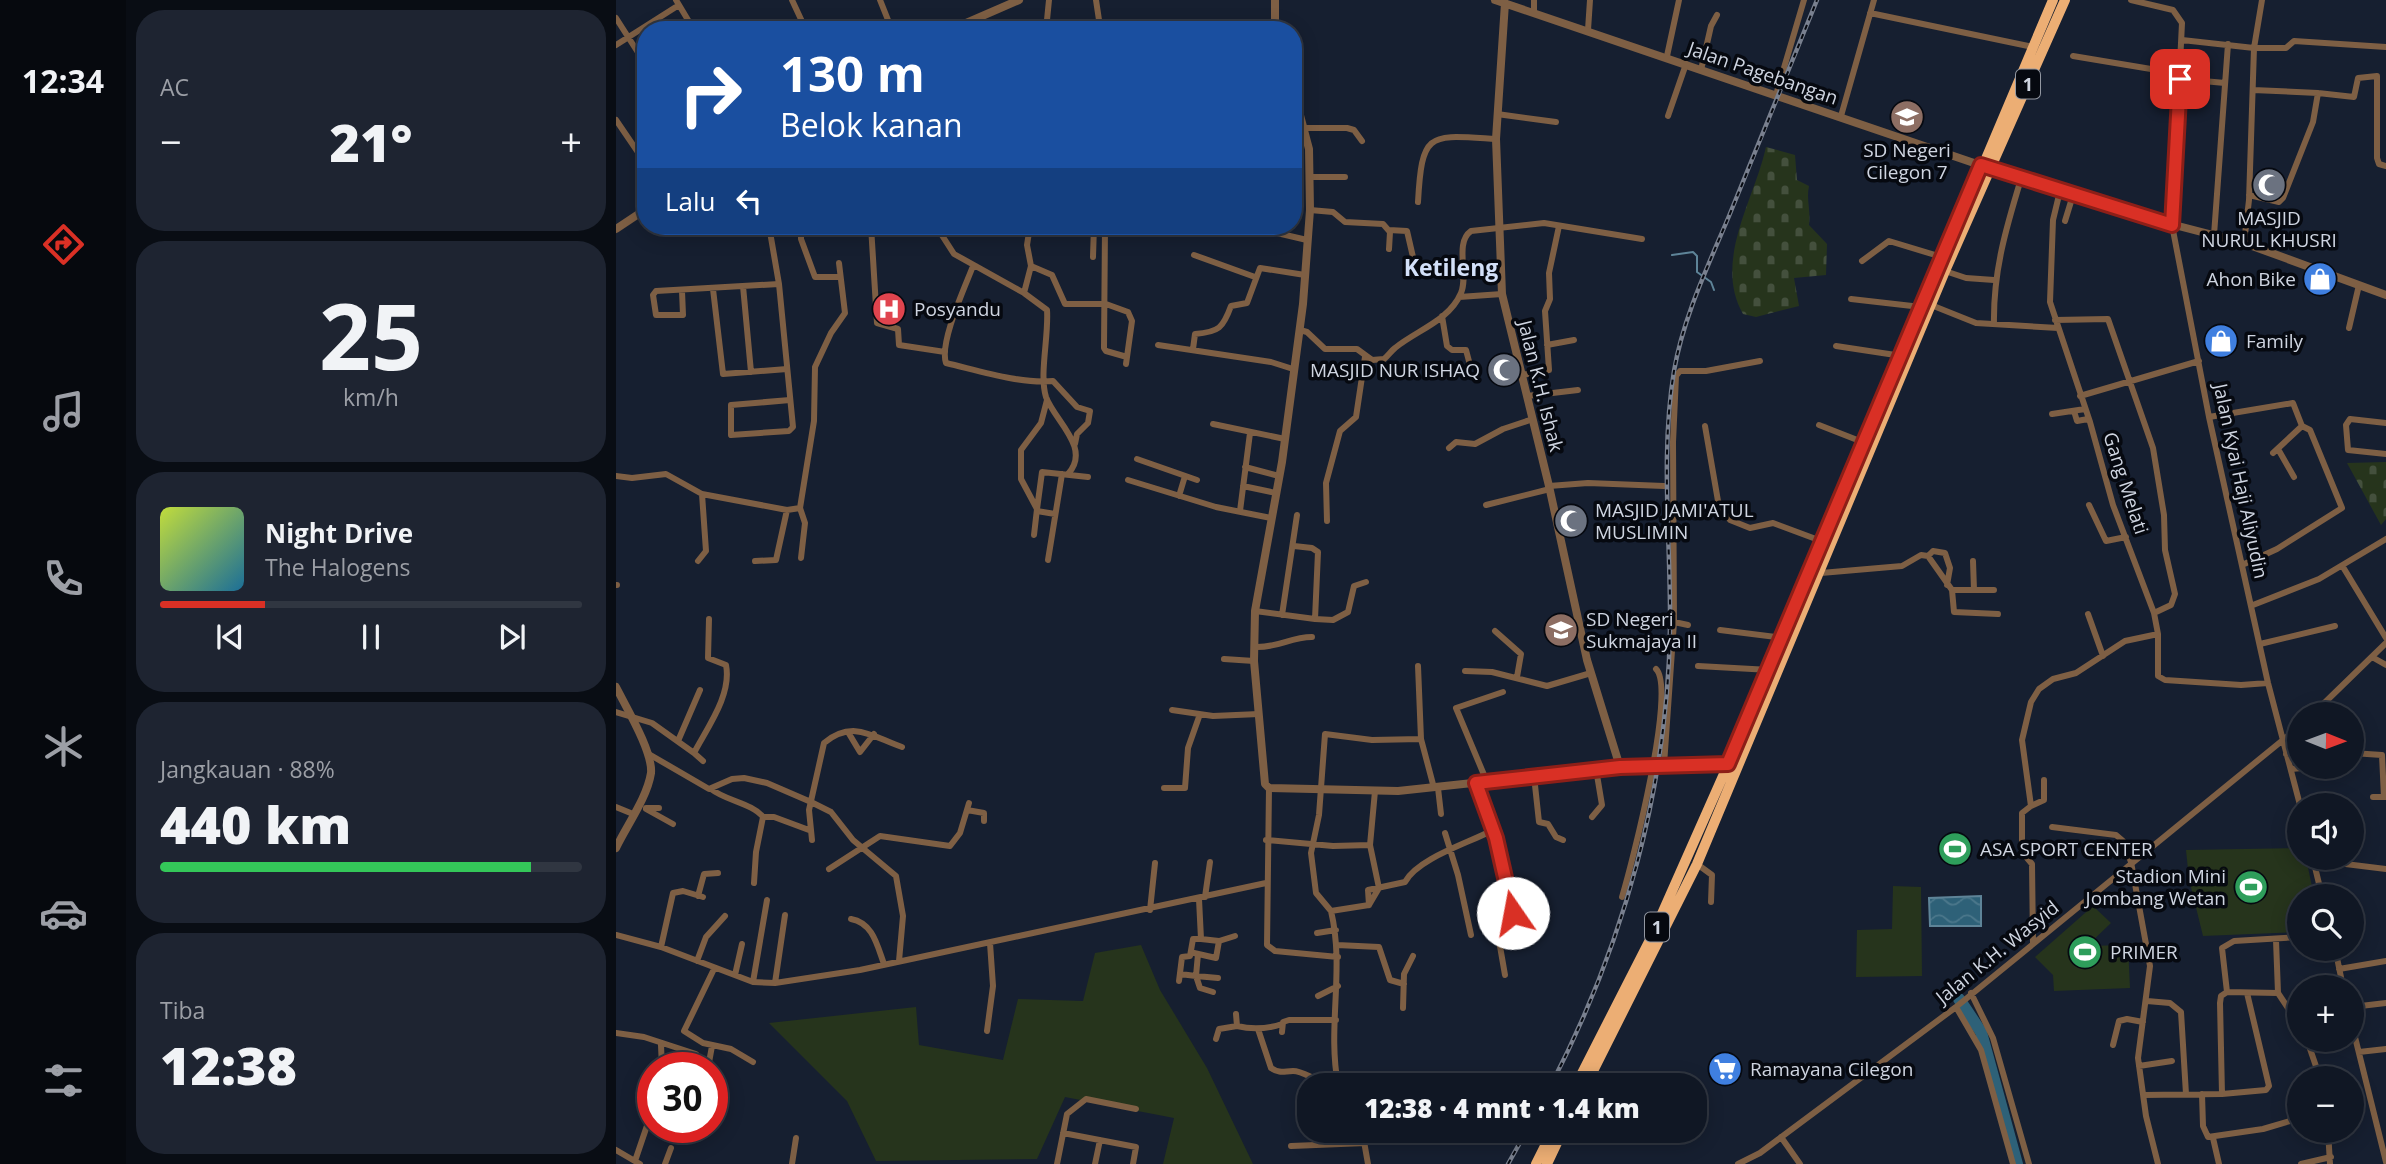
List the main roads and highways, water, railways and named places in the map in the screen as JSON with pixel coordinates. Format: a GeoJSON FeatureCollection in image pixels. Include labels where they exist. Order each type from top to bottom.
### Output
{"type":"FeatureCollection","features":[{"type":"Feature","properties":{"kind":"highway","name":"1"},"geometry":{"type":"LineString","coordinates":[[1592,1073],[1696,864],[1770,670],[1902,356],[1945,271],[2053,0]]}},
{"type":"Feature","properties":{"kind":"highway","name":"1"},"geometry":{"type":"LineString","coordinates":[[1582,1073],[1653,934],[1821,573],[1926,306],[1942,257],[2065,0]]}},
{"type":"Feature","properties":{"kind":"highway"},"geometry":{"type":"LineString","coordinates":[[1536,1164],[1546,1143]]}},
{"type":"Feature","properties":{"kind":"highway"},"geometry":{"type":"LineString","coordinates":[[1547,1164],[1557,1143]]}},
{"type":"Feature","properties":{"kind":"water"},"geometry":{"type":"Polygon","coordinates":[[[1981,896],[1981,926],[1930,926],[1929,898],[1981,896]]]}},
{"type":"Feature","properties":{"kind":"waterway"},"geometry":{"type":"LineString","coordinates":[[1672,255],[1693,252],[1697,256],[1697,272],[1711,282],[1714,290]]}},
{"type":"Feature","properties":{"kind":"waterway"},"geometry":{"type":"LineString","coordinates":[[1959,999],[1981,1032],[2017,1164]]}},
{"type":"Feature","properties":{"kind":"railway"},"geometry":{"type":"LineString","coordinates":[[1557,1073],[1600,976],[1620,920],[1651,805],[1661,746],[1670,627],[1668,435],[1678,351],[1697,292],[1817,0]]}},
{"type":"Feature","properties":{"kind":"railway"},"geometry":{"type":"LineString","coordinates":[[1508,1164],[1520,1143]]}},
{"type":"Feature","properties":{"kind":"place","name":"SD Negeri Cilegon 7"},"geometry":{"type":"Point","coordinates":[1907,117]}},
{"type":"Feature","properties":{"kind":"place","name":"MASJID NURUL KHUSRI"},"geometry":{"type":"Point","coordinates":[2269,185]}},
{"type":"Feature","properties":{"kind":"place","name":"Ahon Bike"},"geometry":{"type":"Point","coordinates":[2320,279]}},
{"type":"Feature","properties":{"kind":"place","name":"Posyandu"},"geometry":{"type":"Point","coordinates":[889,309]}},
{"type":"Feature","properties":{"kind":"place","name":"Family"},"geometry":{"type":"Point","coordinates":[2221,341]}},
{"type":"Feature","properties":{"kind":"place","name":"MASJID NUR ISHAQ"},"geometry":{"type":"Point","coordinates":[1504,370]}},
{"type":"Feature","properties":{"kind":"place","name":"MASJID JAMI'ATUL MUSLIMIN"},"geometry":{"type":"Point","coordinates":[1571,521]}},
{"type":"Feature","properties":{"kind":"place","name":"SD Negeri Sukmajaya II"},"geometry":{"type":"Point","coordinates":[1561,630]}},
{"type":"Feature","properties":{"kind":"place","name":"ASA SPORT CENTER"},"geometry":{"type":"Point","coordinates":[1955,849]}},
{"type":"Feature","properties":{"kind":"place","name":"Stadion Mini Jombang Wetan"},"geometry":{"type":"Point","coordinates":[2251,887]}},
{"type":"Feature","properties":{"kind":"place","name":"PRIMER"},"geometry":{"type":"Point","coordinates":[2085,952]}},
{"type":"Feature","properties":{"kind":"place","name":"Ramayana Cilegon"},"geometry":{"type":"Point","coordinates":[1725,1069]}},
{"type":"Feature","properties":{"kind":"district","name":"Ketileng"},"geometry":{"type":"Point","coordinates":[1451,267]}}]}
